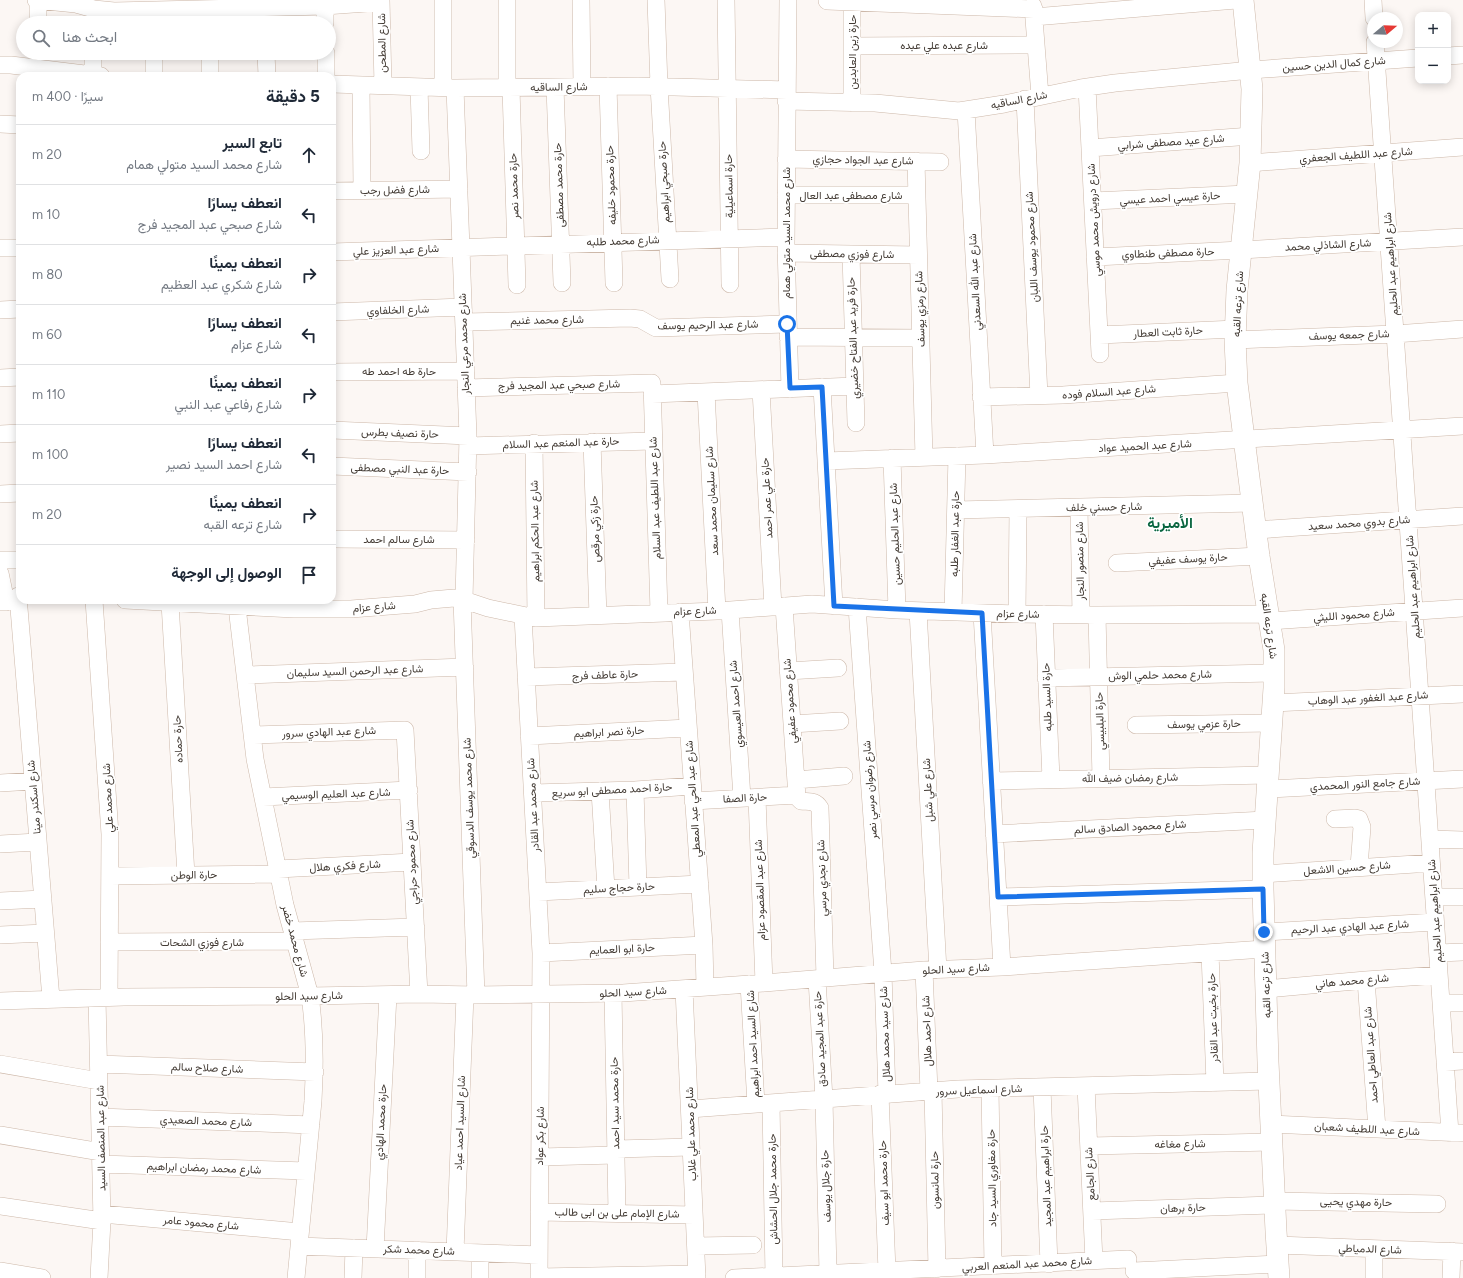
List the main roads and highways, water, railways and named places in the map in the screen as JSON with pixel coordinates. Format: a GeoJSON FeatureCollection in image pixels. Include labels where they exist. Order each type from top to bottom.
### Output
{"type":"FeatureCollection","features":[{"type":"Feature","properties":{"kind":"district","name":"الأميرية"},"geometry":{"type":"Point","coordinates":[1170,523]}}]}
